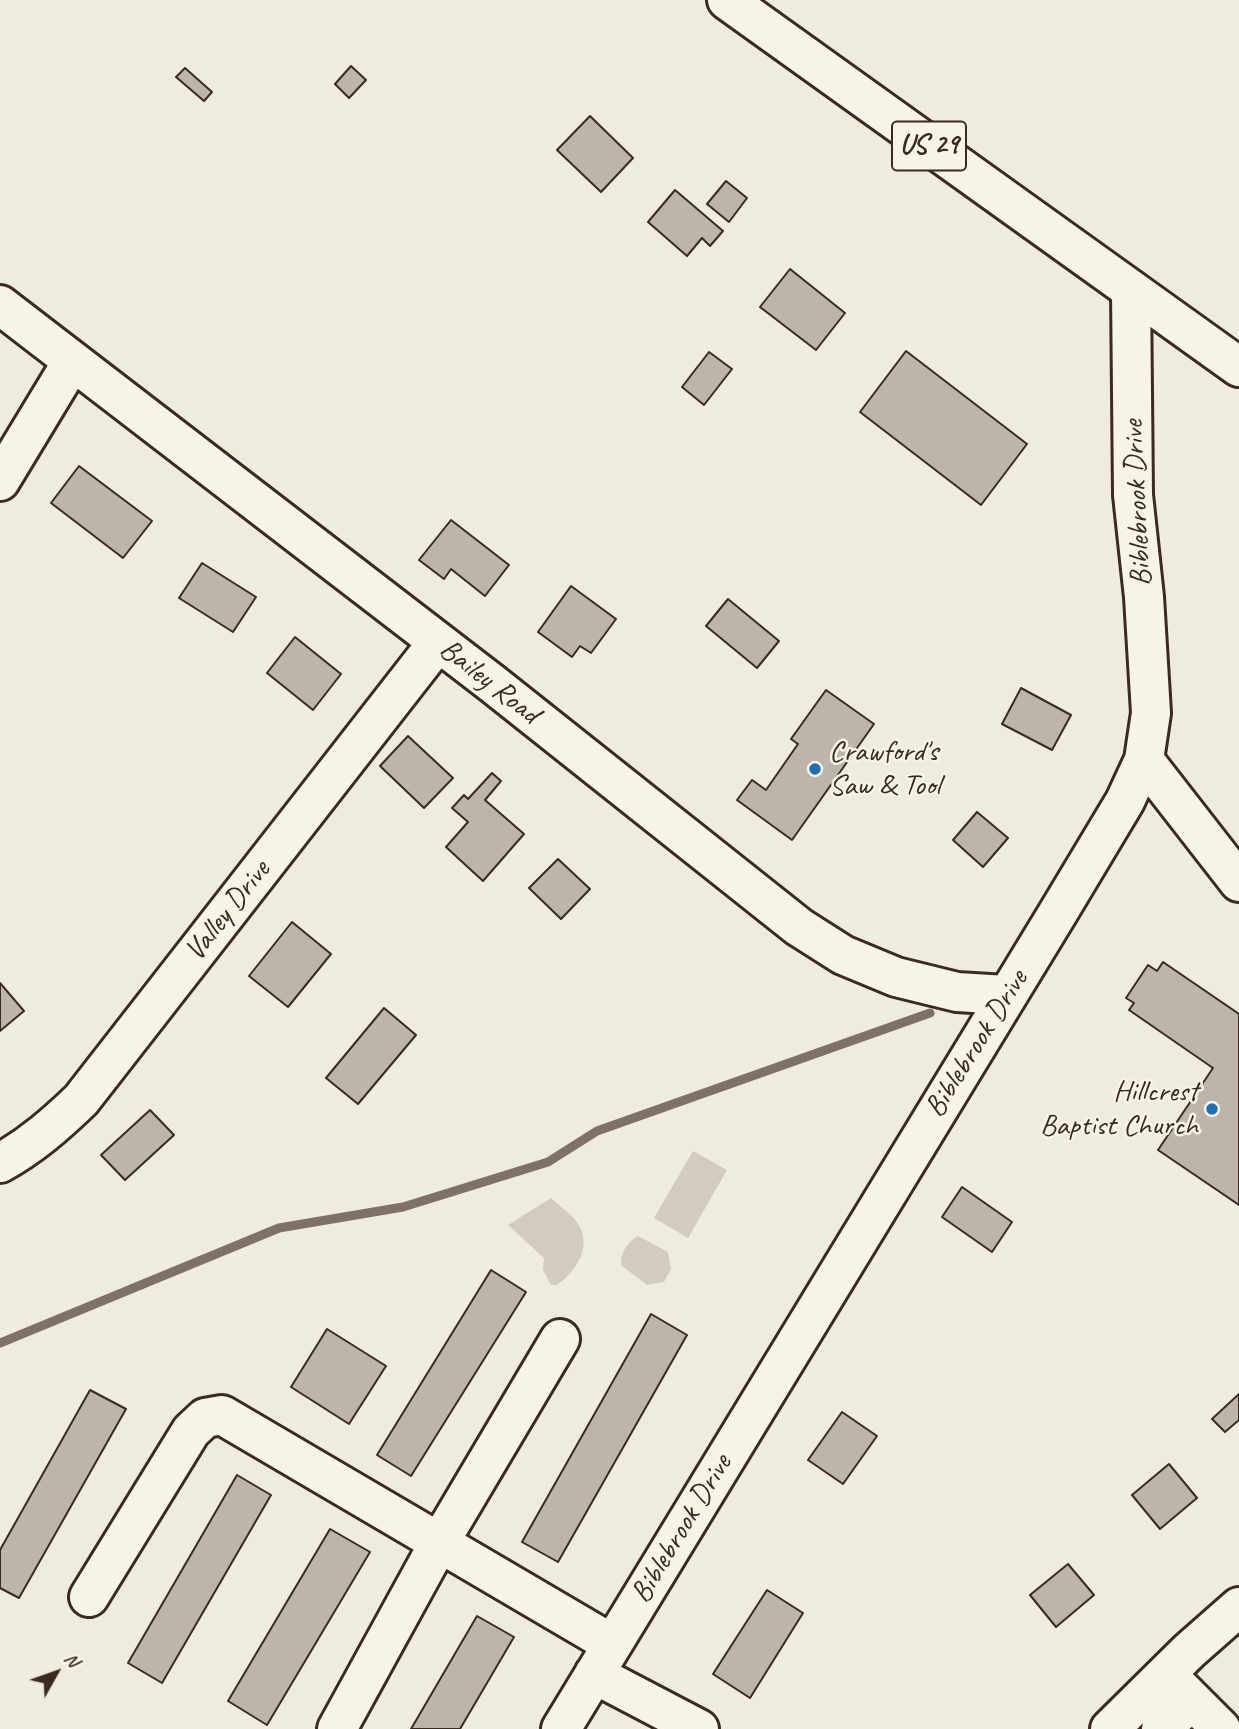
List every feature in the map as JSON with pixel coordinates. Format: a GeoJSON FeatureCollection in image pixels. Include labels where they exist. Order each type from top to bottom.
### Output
{"type":"FeatureCollection","features":[{"type":"Feature","properties":{"kind":"street","name":"US 29"},"geometry":{"type":"LineString","coordinates":[[727,0],[1239,368]]}},
{"type":"Feature","properties":{"kind":"street","name":"Biblebrook Drive"},"geometry":{"type":"LineString","coordinates":[[561,1729],[1125,801],[1144,760],[1151,713],[1144,597],[1133,495],[1131,290]]}},
{"type":"Feature","properties":{"kind":"street","name":"Bailey Road"},"geometry":{"type":"LineString","coordinates":[[0,306],[438,642],[799,928],[843,955],[896,977],[957,992],[1006,995]]}},
{"type":"Feature","properties":{"kind":"street"},"geometry":{"type":"LineString","coordinates":[[0,481],[72,362]]}},
{"type":"Feature","properties":{"kind":"street","name":"Valley Drive"},"geometry":{"type":"LineString","coordinates":[[0,1163],[31,1144],[81,1100],[438,642]]}},
{"type":"Feature","properties":{"kind":"street"},"geometry":{"type":"LineString","coordinates":[[1144,760],[1239,882]]}},
{"type":"Feature","properties":{"kind":"street"},"geometry":{"type":"LineString","coordinates":[[337,1729],[439,1543],[560,1339]]}},
{"type":"Feature","properties":{"kind":"street"},"geometry":{"type":"LineString","coordinates":[[89,1597],[191,1432],[205,1418],[222,1415],[439,1543],[699,1729]]}},
{"type":"Feature","properties":{"kind":"street"},"geometry":{"type":"LineString","coordinates":[[1110,1729],[1239,1607]]}},
{"type":"Feature","properties":{"kind":"street"},"geometry":{"type":"LineString","coordinates":[[1166,1674],[1221,1729]]}},
{"type":"Feature","properties":{"kind":"street"},"geometry":{"type":"LineString","coordinates":[[1161,1729],[1192,1701]]}},
{"type":"Feature","properties":{"kind":"shaded area"},"geometry":{"type":"Polygon","coordinates":[[[693,1151],[727,1170],[688,1238],[654,1218],[693,1151]]]}},
{"type":"Feature","properties":{"kind":"shaded area"},"geometry":{"type":"Polygon","coordinates":[[[551,1198],[576,1221],[583,1239],[577,1265],[557,1285],[551,1285],[543,1270],[544,1258],[508,1225],[551,1198]]]}},
{"type":"Feature","properties":{"kind":"shaded area"},"geometry":{"type":"Polygon","coordinates":[[[638,1236],[668,1252],[671,1269],[664,1282],[647,1285],[622,1266],[625,1249],[638,1236]]]}},
{"type":"Feature","properties":{"kind":"building"},"geometry":{"type":"Polygon","coordinates":[[[351,66],[366,80],[349,98],[335,84],[351,66]]]}},
{"type":"Feature","properties":{"kind":"building"},"geometry":{"type":"Polygon","coordinates":[[[185,68],[212,92],[204,101],[176,77],[185,68]]]}},
{"type":"Feature","properties":{"kind":"building"},"geometry":{"type":"Polygon","coordinates":[[[590,116],[633,158],[601,192],[557,150],[590,116]]]}},
{"type":"Feature","properties":{"kind":"building"},"geometry":{"type":"Polygon","coordinates":[[[726,181],[747,198],[729,222],[707,204],[726,181]]]}},
{"type":"Feature","properties":{"kind":"building"},"geometry":{"type":"Polygon","coordinates":[[[675,190],[723,231],[710,246],[702,238],[687,256],[648,222],[675,190]]]}},
{"type":"Feature","properties":{"kind":"building"},"geometry":{"type":"Polygon","coordinates":[[[790,269],[845,313],[816,350],[760,307],[790,269]]]}},
{"type":"Feature","properties":{"kind":"building"},"geometry":{"type":"Polygon","coordinates":[[[906,351],[1027,444],[981,505],[860,412],[906,351]]]}},
{"type":"Feature","properties":{"kind":"building"},"geometry":{"type":"Polygon","coordinates":[[[709,352],[732,369],[704,405],[682,387],[709,352]]]}},
{"type":"Feature","properties":{"kind":"building"},"geometry":{"type":"Polygon","coordinates":[[[79,466],[152,521],[123,558],[51,503],[79,466]]]}},
{"type":"Feature","properties":{"kind":"building"},"geometry":{"type":"Polygon","coordinates":[[[451,520],[509,565],[485,596],[451,569],[444,579],[419,560],[451,520]]]}},
{"type":"Feature","properties":{"kind":"building"},"geometry":{"type":"Polygon","coordinates":[[[202,563],[256,597],[233,632],[179,598],[202,563]]]}},
{"type":"Feature","properties":{"kind":"building"},"geometry":{"type":"Polygon","coordinates":[[[571,586],[616,619],[591,653],[580,646],[572,657],[538,632],[571,586]]]}},
{"type":"Feature","properties":{"kind":"building"},"geometry":{"type":"Polygon","coordinates":[[[728,599],[779,641],[757,668],[706,626],[728,599]]]}},
{"type":"Feature","properties":{"kind":"building"},"geometry":{"type":"Polygon","coordinates":[[[295,637],[341,674],[313,710],[267,673],[295,637]]]}},
{"type":"Feature","properties":{"kind":"building"},"geometry":{"type":"Polygon","coordinates":[[[1021,688],[1071,715],[1052,750],[1002,724],[1021,688]]]}},
{"type":"Feature","properties":{"kind":"building"},"geometry":{"type":"Polygon","coordinates":[[[826,690],[874,724],[792,840],[737,800],[752,780],[766,790],[798,744],[791,739],[826,690]]]}},
{"type":"Feature","properties":{"kind":"building"},"geometry":{"type":"Polygon","coordinates":[[[408,736],[453,778],[424,808],[380,766],[408,736]]]}},
{"type":"Feature","properties":{"kind":"building"},"geometry":{"type":"Polygon","coordinates":[[[492,773],[501,781],[485,800],[524,834],[483,881],[446,847],[468,822],[452,808],[464,795],[468,799],[492,773]]]}},
{"type":"Feature","properties":{"kind":"building"},"geometry":{"type":"Polygon","coordinates":[[[977,812],[1008,838],[983,867],[953,840],[977,812]]]}},
{"type":"Feature","properties":{"kind":"building"},"geometry":{"type":"Polygon","coordinates":[[[558,859],[590,889],[561,919],[529,888],[558,859]]]}},
{"type":"Feature","properties":{"kind":"building"},"geometry":{"type":"Polygon","coordinates":[[[292,922],[331,954],[288,1007],[249,976],[292,922]]]}},
{"type":"Feature","properties":{"kind":"building","name":"Hillcrest Baptist Church"},"geometry":{"type":"Polygon","coordinates":[[[1163,962],[1239,1014],[1239,1205],[1158,1150],[1213,1068],[1129,1010],[1134,1003],[1126,998],[1148,965],[1157,971],[1163,962]]]}},
{"type":"Feature","properties":{"kind":"building"},"geometry":{"type":"Polygon","coordinates":[[[0,983],[24,1011],[0,1031],[0,983]]]}},
{"type":"Feature","properties":{"kind":"building"},"geometry":{"type":"Polygon","coordinates":[[[384,1008],[416,1035],[358,1104],[326,1078],[384,1008]]]}},
{"type":"Feature","properties":{"kind":"building"},"geometry":{"type":"Polygon","coordinates":[[[150,1110],[174,1135],[125,1180],[101,1155],[150,1110]]]}},
{"type":"Feature","properties":{"kind":"building"},"geometry":{"type":"Polygon","coordinates":[[[962,1187],[1012,1222],[992,1252],[942,1217],[962,1187]]]}},
{"type":"Feature","properties":{"kind":"building"},"geometry":{"type":"Polygon","coordinates":[[[491,1270],[526,1292],[411,1476],[377,1455],[491,1270]]]}},
{"type":"Feature","properties":{"kind":"building"},"geometry":{"type":"Polygon","coordinates":[[[651,1314],[687,1335],[558,1562],[522,1542],[651,1314]]]}},
{"type":"Feature","properties":{"kind":"building"},"geometry":{"type":"Polygon","coordinates":[[[327,1329],[386,1366],[349,1424],[291,1387],[327,1329]]]}},
{"type":"Feature","properties":{"kind":"building"},"geometry":{"type":"Polygon","coordinates":[[[90,1390],[126,1409],[19,1598],[0,1588],[0,1550],[90,1390]]]}},
{"type":"Feature","properties":{"kind":"building"},"geometry":{"type":"Polygon","coordinates":[[[1239,1394],[1239,1420],[1225,1432],[1212,1419],[1239,1394]]]}},
{"type":"Feature","properties":{"kind":"building"},"geometry":{"type":"Polygon","coordinates":[[[842,1412],[877,1436],[843,1484],[808,1460],[842,1412]]]}},
{"type":"Feature","properties":{"kind":"building"},"geometry":{"type":"Polygon","coordinates":[[[1169,1464],[1197,1498],[1160,1529],[1132,1495],[1169,1464]]]}},
{"type":"Feature","properties":{"kind":"building"},"geometry":{"type":"Polygon","coordinates":[[[237,1475],[271,1495],[162,1683],[128,1663],[237,1475]]]}},
{"type":"Feature","properties":{"kind":"building"},"geometry":{"type":"Polygon","coordinates":[[[330,1529],[370,1552],[267,1725],[228,1701],[330,1529]]]}},
{"type":"Feature","properties":{"kind":"building"},"geometry":{"type":"Polygon","coordinates":[[[1068,1564],[1094,1595],[1056,1627],[1030,1595],[1068,1564]]]}},
{"type":"Feature","properties":{"kind":"building"},"geometry":{"type":"Polygon","coordinates":[[[767,1590],[803,1613],[750,1698],[713,1674],[767,1590]]]}},
{"type":"Feature","properties":{"kind":"building"},"geometry":{"type":"Polygon","coordinates":[[[477,1616],[514,1637],[460,1729],[411,1729],[477,1616]]]}},
{"type":"Feature","properties":{"kind":"waterway"},"geometry":{"type":"LineString","coordinates":[[0,1343],[279,1228],[403,1207],[548,1162],[597,1131],[930,1013]]}},
{"type":"Feature","properties":{"kind":"place","name":"Crawford's Saw & Tool"},"geometry":{"type":"Point","coordinates":[815,769]}},
{"type":"Feature","properties":{"kind":"place","name":"Hillcrest Baptist Church"},"geometry":{"type":"Point","coordinates":[1212,1109]}}]}
